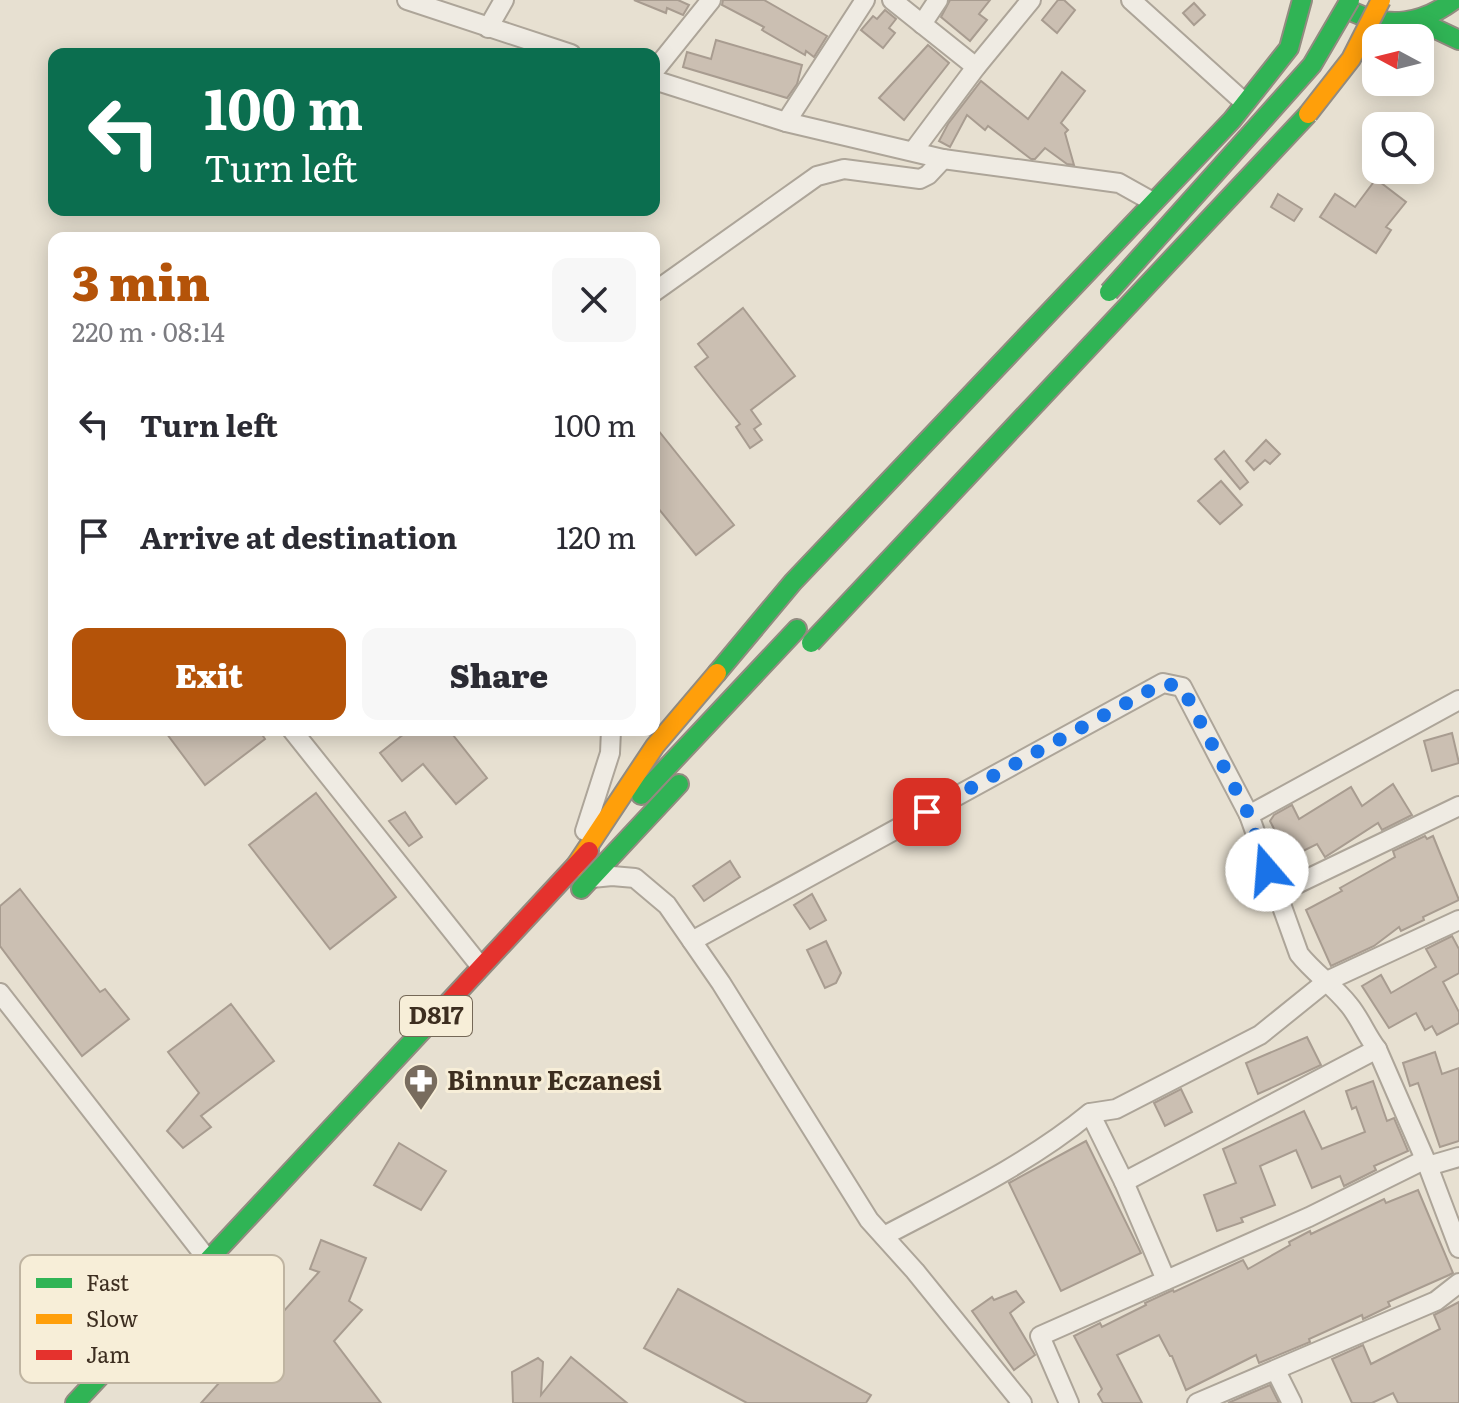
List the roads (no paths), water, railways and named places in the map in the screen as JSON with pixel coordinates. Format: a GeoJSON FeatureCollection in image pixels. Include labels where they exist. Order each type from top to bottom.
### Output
{"type":"FeatureCollection","features":[{"type":"Feature","properties":{"kind":"main road"},"geometry":{"type":"LineString","coordinates":[[574,868],[655,746],[793,582],[1245,103],[1289,48],[1302,0]]}},
{"type":"Feature","properties":{"kind":"main road"},"geometry":{"type":"LineString","coordinates":[[1337,0],[1366,19],[1392,24],[1419,21],[1442,10],[1454,0]]}},
{"type":"Feature","properties":{"kind":"main road"},"geometry":{"type":"LineString","coordinates":[[1097,305],[1312,65],[1350,0]]}},
{"type":"Feature","properties":{"kind":"main road","name":"D817"},"geometry":{"type":"LineString","coordinates":[[213,1255],[574,868],[804,636],[1322,99],[1351,59],[1381,0]]}},
{"type":"Feature","properties":{"kind":"main road"},"geometry":{"type":"LineString","coordinates":[[1419,21],[1459,40]]}},
{"type":"Feature","properties":{"kind":"main road"},"geometry":{"type":"LineString","coordinates":[[570,901],[696,766]]}},
{"type":"Feature","properties":{"kind":"main road","name":"D817"},"geometry":{"type":"LineString","coordinates":[[75,1403],[94,1383]]}},
{"type":"Feature","properties":{"kind":"street"},"geometry":{"type":"LineString","coordinates":[[407,0],[552,48]]}},
{"type":"Feature","properties":{"kind":"street"},"geometry":{"type":"LineString","coordinates":[[488,28],[504,0]]}},
{"type":"Feature","properties":{"kind":"street"},"geometry":{"type":"LineString","coordinates":[[660,64],[711,0]]}},
{"type":"Feature","properties":{"kind":"street"},"geometry":{"type":"LineString","coordinates":[[786,122],[865,0]]}},
{"type":"Feature","properties":{"kind":"street"},"geometry":{"type":"LineString","coordinates":[[892,0],[976,67]]}},
{"type":"Feature","properties":{"kind":"street"},"geometry":{"type":"LineString","coordinates":[[922,24],[938,0]]}},
{"type":"Feature","properties":{"kind":"street"},"geometry":{"type":"LineString","coordinates":[[914,150],[1031,0]]}},
{"type":"Feature","properties":{"kind":"street"},"geometry":{"type":"LineString","coordinates":[[1131,0],[1245,103]]}},
{"type":"Feature","properties":{"kind":"street"},"geometry":{"type":"LineString","coordinates":[[660,82],[786,122],[943,159],[1104,180],[1134,189],[1153,202]]}},
{"type":"Feature","properties":{"kind":"street"},"geometry":{"type":"LineString","coordinates":[[660,288],[817,176],[844,169],[920,179],[943,159]]}},
{"type":"Feature","properties":{"kind":"street"},"geometry":{"type":"LineString","coordinates":[[692,941],[1163,683],[1182,687],[1249,815],[1299,954],[1313,972],[1327,981],[1352,1008],[1377,1049],[1459,1248]]}},
{"type":"Feature","properties":{"kind":"street"},"geometry":{"type":"LineString","coordinates":[[1249,815],[1459,700]]}},
{"type":"Feature","properties":{"kind":"street"},"geometry":{"type":"LineString","coordinates":[[297,736],[481,967]]}},
{"type":"Feature","properties":{"kind":"street"},"geometry":{"type":"LineString","coordinates":[[574,868],[610,753],[611,736]]}},
{"type":"Feature","properties":{"kind":"street"},"geometry":{"type":"LineString","coordinates":[[1276,894],[1459,806]]}},
{"type":"Feature","properties":{"kind":"street"},"geometry":{"type":"LineString","coordinates":[[592,878],[635,878],[667,905],[869,1220],[1022,1403]]}},
{"type":"Feature","properties":{"kind":"street"},"geometry":{"type":"LineString","coordinates":[[884,1236],[986,1182],[1069,1130],[1090,1113],[1116,1109],[1260,1035],[1327,981],[1459,920]]}},
{"type":"Feature","properties":{"kind":"street"},"geometry":{"type":"LineString","coordinates":[[0,993],[204,1255]]}},
{"type":"Feature","properties":{"kind":"street"},"geometry":{"type":"LineString","coordinates":[[1124,1182],[1377,1049]]}},
{"type":"Feature","properties":{"kind":"street"},"geometry":{"type":"LineString","coordinates":[[1090,1113],[1166,1280]]}},
{"type":"Feature","properties":{"kind":"street"},"geometry":{"type":"LineString","coordinates":[[1069,1403],[1040,1336],[1426,1163],[1459,1157]]}},
{"type":"Feature","properties":{"kind":"street"},"geometry":{"type":"LineString","coordinates":[[1197,1403],[1436,1301],[1459,1283]]}},
{"type":"Feature","properties":{"kind":"street"},"geometry":{"type":"LineString","coordinates":[[1276,1371],[1292,1403]]}},
{"type":"Feature","properties":{"kind":"place","name":"Binnur Eczanesi"},"geometry":{"type":"Point","coordinates":[421,1112]}}]}
